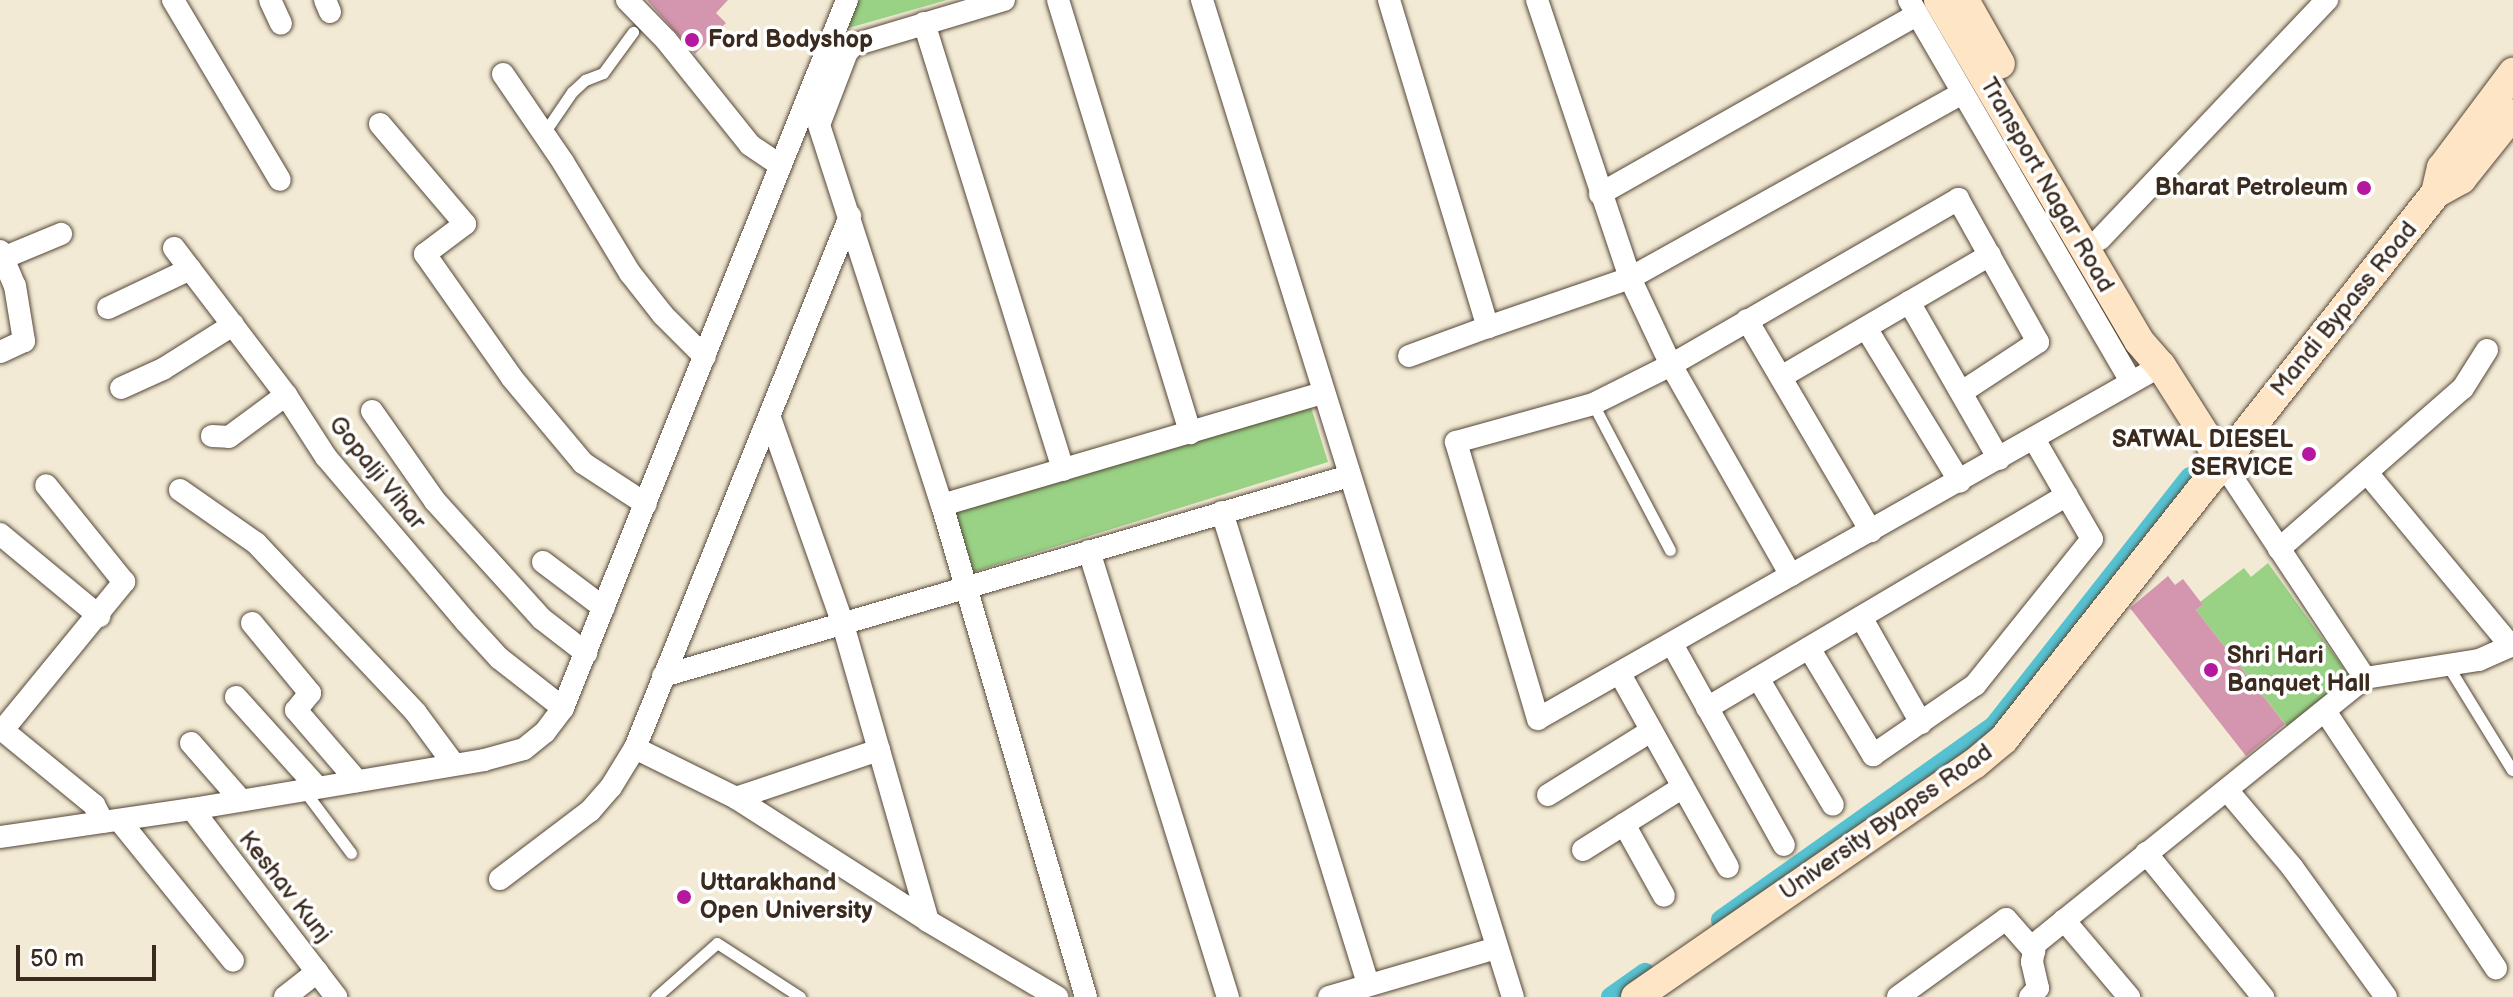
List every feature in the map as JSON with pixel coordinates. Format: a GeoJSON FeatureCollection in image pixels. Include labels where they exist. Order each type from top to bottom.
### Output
{"type":"FeatureCollection","features":[{"type":"Feature","properties":{"kind":"main road","name":"Transport Nagar Road"},"geometry":{"type":"LineString","coordinates":[[1964,0],[2158,344],[2161,366]]}},
{"type":"Feature","properties":{"kind":"main road","name":"Transport Nagar Road"},"geometry":{"type":"LineString","coordinates":[[1922,5],[2139,341],[2161,366],[2222,462]]}},
{"type":"Feature","properties":{"kind":"main road","name":"Mandi Bypass Road"},"geometry":{"type":"LineString","coordinates":[[2436,193],[2442,168],[2513,73]]}},
{"type":"Feature","properties":{"kind":"main road","name":"Mandi Bypass Road"},"geometry":{"type":"LineString","coordinates":[[2222,462],[2436,193],[2461,179],[2513,114]]}},
{"type":"Feature","properties":{"kind":"main road","name":"University Byapss Road"},"geometry":{"type":"LineString","coordinates":[[1636,997],[1974,764],[2003,740],[2222,462]]}},
{"type":"Feature","properties":{"kind":"street"},"geometry":{"type":"LineString","coordinates":[[173,0],[280,180]]}},
{"type":"Feature","properties":{"kind":"street"},"geometry":{"type":"LineString","coordinates":[[270,0],[281,24]]}},
{"type":"Feature","properties":{"kind":"street"},"geometry":{"type":"LineString","coordinates":[[627,0],[666,40],[750,145],[781,166]]}},
{"type":"Feature","properties":{"kind":"street"},"geometry":{"type":"LineString","coordinates":[[0,837],[192,809],[484,760],[524,749],[545,732],[563,708],[586,653],[847,0]]}},
{"type":"Feature","properties":{"kind":"street"},"geometry":{"type":"LineString","coordinates":[[1004,0],[854,45],[847,52],[819,125],[942,505],[1086,997]]}},
{"type":"Feature","properties":{"kind":"street"},"geometry":{"type":"LineString","coordinates":[[1058,0],[1190,433]]}},
{"type":"Feature","properties":{"kind":"street"},"geometry":{"type":"LineString","coordinates":[[1202,0],[1513,997]]}},
{"type":"Feature","properties":{"kind":"street"},"geometry":{"type":"LineString","coordinates":[[1389,0],[1488,327]]}},
{"type":"Feature","properties":{"kind":"street"},"geometry":{"type":"LineString","coordinates":[[1537,0],[1630,278],[1671,365],[1791,575]]}},
{"type":"Feature","properties":{"kind":"street"},"geometry":{"type":"LineString","coordinates":[[2100,239],[2327,0]]}},
{"type":"Feature","properties":{"kind":"street"},"geometry":{"type":"LineString","coordinates":[[1600,194],[1922,5],[1962,93],[2131,382]]}},
{"type":"Feature","properties":{"kind":"street"},"geometry":{"type":"LineString","coordinates":[[924,23],[1063,470]]}},
{"type":"Feature","properties":{"kind":"street"},"geometry":{"type":"LineString","coordinates":[[503,74],[544,133],[630,273],[663,315],[705,357]]}},
{"type":"Feature","properties":{"kind":"street"},"geometry":{"type":"LineString","coordinates":[[1409,356],[1630,278],[1962,93]]}},
{"type":"Feature","properties":{"kind":"street"},"geometry":{"type":"LineString","coordinates":[[380,124],[465,224],[425,254],[512,378],[583,463],[646,504]]}},
{"type":"Feature","properties":{"kind":"street"},"geometry":{"type":"LineString","coordinates":[[1962,392],[2038,342],[1956,200],[1671,365],[1593,404],[1456,442],[1538,719],[2161,366]]}},
{"type":"Feature","properties":{"kind":"street"},"geometry":{"type":"LineString","coordinates":[[500,879],[590,811],[611,787],[635,748],[850,216]]}},
{"type":"Feature","properties":{"kind":"street"},"geometry":{"type":"LineString","coordinates":[[0,352],[24,341],[15,286],[2,254],[61,234]]}},
{"type":"Feature","properties":{"kind":"street","name":"Gopalji Vihar"},"geometry":{"type":"LineString","coordinates":[[174,248],[286,395],[326,457],[499,658],[563,708]]}},
{"type":"Feature","properties":{"kind":"street"},"geometry":{"type":"LineString","coordinates":[[1781,377],[1990,255]]}},
{"type":"Feature","properties":{"kind":"street"},"geometry":{"type":"LineString","coordinates":[[108,308],[190,269]]}},
{"type":"Feature","properties":{"kind":"street"},"geometry":{"type":"LineString","coordinates":[[1909,302],[1999,459]]}},
{"type":"Feature","properties":{"kind":"street"},"geometry":{"type":"LineString","coordinates":[[1747,320],[1871,531]]}},
{"type":"Feature","properties":{"kind":"street"},"geometry":{"type":"LineString","coordinates":[[121,388],[163,369],[233,325]]}},
{"type":"Feature","properties":{"kind":"street"},"geometry":{"type":"LineString","coordinates":[[1866,328],[1960,482]]}},
{"type":"Feature","properties":{"kind":"street"},"geometry":{"type":"LineString","coordinates":[[2279,549],[2463,388],[2487,350]]}},
{"type":"Feature","properties":{"kind":"street"},"geometry":{"type":"LineString","coordinates":[[942,505],[1323,393]]}},
{"type":"Feature","properties":{"kind":"street"},"geometry":{"type":"LineString","coordinates":[[212,436],[229,437],[286,395]]}},
{"type":"Feature","properties":{"kind":"street"},"geometry":{"type":"LineString","coordinates":[[372,411],[435,501],[542,619],[586,653]]}},
{"type":"Feature","properties":{"kind":"street"},"geometry":{"type":"LineString","coordinates":[[770,418],[842,621],[928,921]]}},
{"type":"Feature","properties":{"kind":"street"},"geometry":{"type":"LineString","coordinates":[[1809,648],[1870,754],[1876,755],[1975,685],[2091,542],[2092,537],[2034,439]]}},
{"type":"Feature","properties":{"kind":"street"},"geometry":{"type":"LineString","coordinates":[[2222,462],[2365,678]]}},
{"type":"Feature","properties":{"kind":"street"},"geometry":{"type":"LineString","coordinates":[[2038,994],[2032,962],[2035,944],[2365,678],[2479,660],[2512,645],[2368,474]]}},
{"type":"Feature","properties":{"kind":"street"},"geometry":{"type":"LineString","coordinates":[[663,676],[842,621],[1349,476]]}},
{"type":"Feature","properties":{"kind":"street"},"geometry":{"type":"LineString","coordinates":[[46,485],[124,582],[99,616],[1,730],[111,821],[233,961]]}},
{"type":"Feature","properties":{"kind":"street"},"geometry":{"type":"LineString","coordinates":[[180,490],[256,543],[416,713],[453,763]]}},
{"type":"Feature","properties":{"kind":"street"},"geometry":{"type":"LineString","coordinates":[[1707,708],[2067,495]]}},
{"type":"Feature","properties":{"kind":"street"},"geometry":{"type":"LineString","coordinates":[[1222,512],[1368,984]]}},
{"type":"Feature","properties":{"kind":"street"},"geometry":{"type":"LineString","coordinates":[[0,534],[99,616]]}},
{"type":"Feature","properties":{"kind":"street"},"geometry":{"type":"LineString","coordinates":[[1089,551],[1228,997]]}},
{"type":"Feature","properties":{"kind":"street"},"geometry":{"type":"LineString","coordinates":[[543,562],[604,608]]}},
{"type":"Feature","properties":{"kind":"street"},"geometry":{"type":"LineString","coordinates":[[1861,617],[1921,723]]}},
{"type":"Feature","properties":{"kind":"street"},"geometry":{"type":"LineString","coordinates":[[252,623],[310,693],[296,710],[357,781]]}},
{"type":"Feature","properties":{"kind":"street"},"geometry":{"type":"LineString","coordinates":[[1672,644],[1784,845]]}},
{"type":"Feature","properties":{"kind":"street"},"geometry":{"type":"LineString","coordinates":[[1620,674],[1728,867]]}},
{"type":"Feature","properties":{"kind":"street"},"geometry":{"type":"LineString","coordinates":[[1758,678],[1833,805]]}},
{"type":"Feature","properties":{"kind":"street"},"geometry":{"type":"LineString","coordinates":[[236,697],[310,788]]}},
{"type":"Feature","properties":{"kind":"street"},"geometry":{"type":"LineString","coordinates":[[2325,711],[2496,968]]}},
{"type":"Feature","properties":{"kind":"street"},"geometry":{"type":"LineString","coordinates":[[1548,795],[1651,731]]}},
{"type":"Feature","properties":{"kind":"street"},"geometry":{"type":"LineString","coordinates":[[191,743],[240,799]]}},
{"type":"Feature","properties":{"kind":"street"},"geometry":{"type":"LineString","coordinates":[[635,748],[736,798],[928,921],[1057,997]]}},
{"type":"Feature","properties":{"kind":"street"},"geometry":{"type":"LineString","coordinates":[[736,798],[879,750]]}},
{"type":"Feature","properties":{"kind":"street"},"geometry":{"type":"LineString","coordinates":[[1583,850],[1683,787]]}},
{"type":"Feature","properties":{"kind":"street"},"geometry":{"type":"LineString","coordinates":[[2227,790],[2292,867],[2386,997]]}},
{"type":"Feature","properties":{"kind":"street","name":"Keshav Kunj"},"geometry":{"type":"LineString","coordinates":[[192,809],[336,997]]}},
{"type":"Feature","properties":{"kind":"street"},"geometry":{"type":"LineString","coordinates":[[1624,824],[1664,896]]}},
{"type":"Feature","properties":{"kind":"street"},"geometry":{"type":"LineString","coordinates":[[2146,853],[2263,997]]}},
{"type":"Feature","properties":{"kind":"street"},"geometry":{"type":"LineString","coordinates":[[1898,997],[2006,919],[2034,951]]}},
{"type":"Feature","properties":{"kind":"street"},"geometry":{"type":"LineString","coordinates":[[2064,920],[2129,997]]}},
{"type":"Feature","properties":{"kind":"street"},"geometry":{"type":"LineString","coordinates":[[1329,997],[1497,948]]}},
{"type":"Feature","properties":{"kind":"street"},"geometry":{"type":"LineString","coordinates":[[285,997],[317,972]]}},
{"type":"Feature","properties":{"kind":"lane"},"geometry":{"type":"LineString","coordinates":[[544,133],[572,92],[585,80],[603,73],[633,32]]}},
{"type":"Feature","properties":{"kind":"lane"},"geometry":{"type":"LineString","coordinates":[[1593,404],[1670,550]]}},
{"type":"Feature","properties":{"kind":"lane"},"geometry":{"type":"LineString","coordinates":[[2448,666],[2512,770]]}},
{"type":"Feature","properties":{"kind":"lane"},"geometry":{"type":"LineString","coordinates":[[310,788],[351,853]]}},
{"type":"Feature","properties":{"kind":"lane"},"geometry":{"type":"LineString","coordinates":[[656,997],[717,943],[800,997]]}},
{"type":"Feature","properties":{"kind":"green space"},"geometry":{"type":"Polygon","coordinates":[[[858,0],[947,0],[845,29],[858,0]]]}},
{"type":"Feature","properties":{"kind":"green space"},"geometry":{"type":"Polygon","coordinates":[[[1309,401],[1328,462],[970,573],[951,513],[1309,401]]]}},
{"type":"Feature","properties":{"kind":"green space"},"geometry":{"type":"Polygon","coordinates":[[[2268,563],[2350,677],[2290,730],[2196,610],[2203,605],[2200,602],[2244,568],[2251,577],[2268,563]]]}},
{"type":"Feature","properties":{"kind":"building","name":"Ford Bodyshop"},"geometry":{"type":"Polygon","coordinates":[[[647,0],[728,0],[716,13],[726,23],[695,54],[647,0]]]}},
{"type":"Feature","properties":{"kind":"building","name":"Shri Hari Banquet Hall"},"geometry":{"type":"Polygon","coordinates":[[[2168,576],[2175,585],[2183,579],[2203,605],[2196,610],[2285,724],[2246,756],[2130,608],[2168,576]]]}},
{"type":"Feature","properties":{"kind":"waterway"},"geometry":{"type":"LineString","coordinates":[[1721,920],[1994,726],[2190,477]]}},
{"type":"Feature","properties":{"kind":"waterway"},"geometry":{"type":"LineString","coordinates":[[1611,997],[1645,973]]}},
{"type":"Feature","properties":{"kind":"place","name":"Ford Bodyshop"},"geometry":{"type":"Point","coordinates":[692,40]}},
{"type":"Feature","properties":{"kind":"place","name":"Bharat Petroleum"},"geometry":{"type":"Point","coordinates":[2364,188]}},
{"type":"Feature","properties":{"kind":"place","name":"SATWAL DIESEL SERVICE"},"geometry":{"type":"Point","coordinates":[2309,454]}},
{"type":"Feature","properties":{"kind":"place","name":"Shri Hari Banquet Hall"},"geometry":{"type":"Point","coordinates":[2211,670]}},
{"type":"Feature","properties":{"kind":"place","name":"Uttarakhand Open University"},"geometry":{"type":"Point","coordinates":[684,897]}}]}
